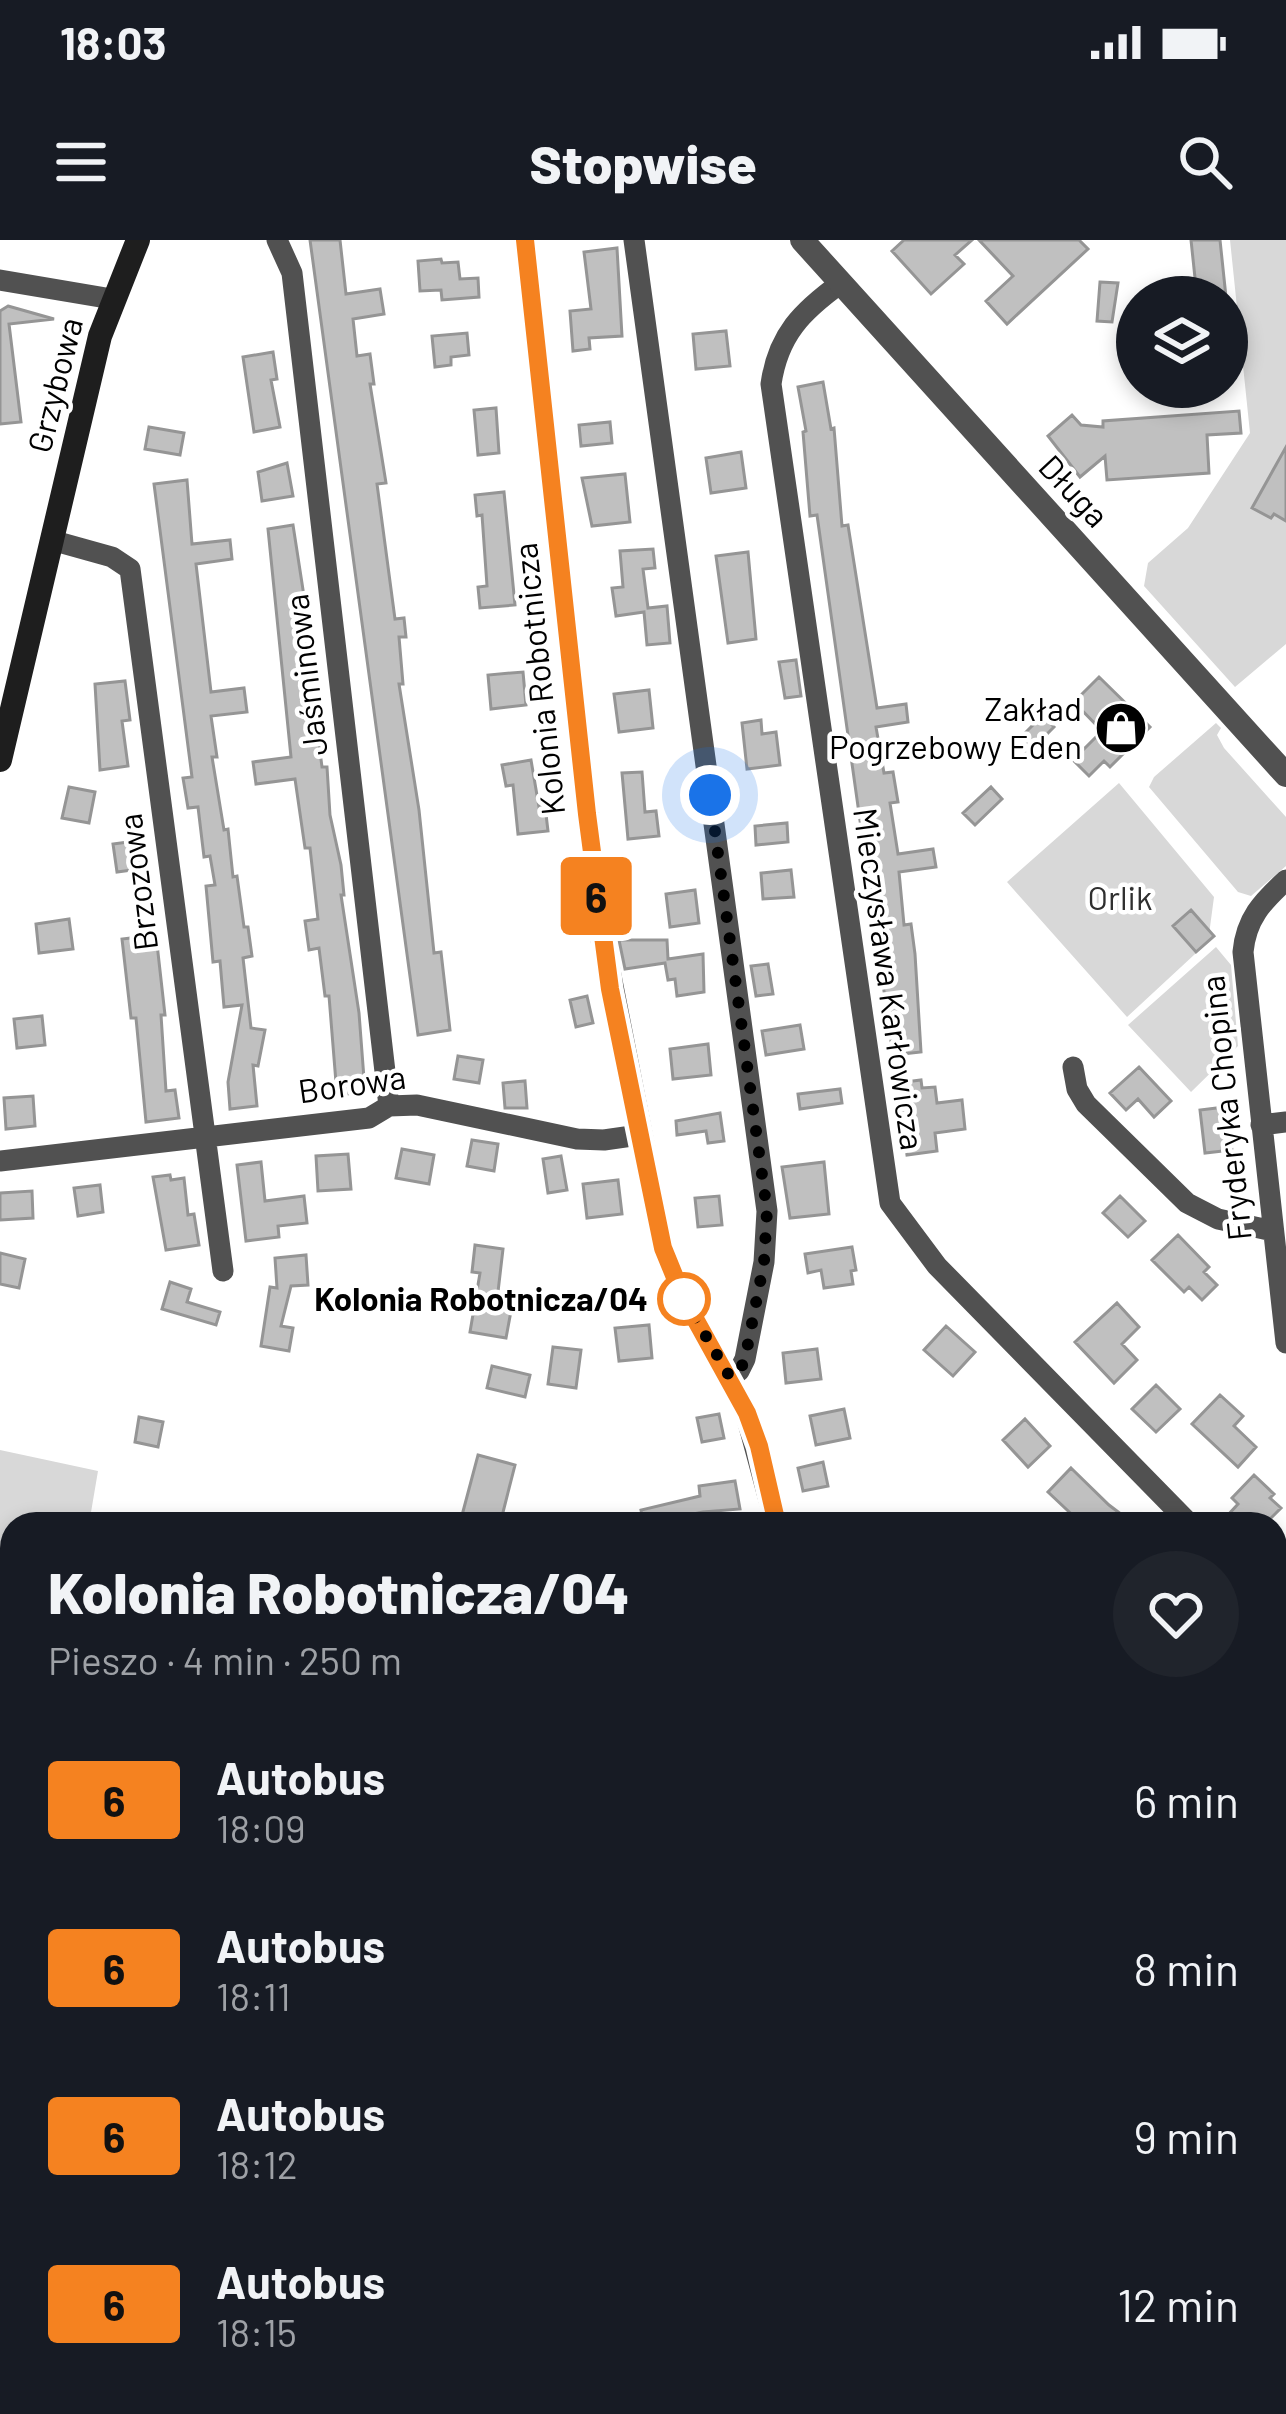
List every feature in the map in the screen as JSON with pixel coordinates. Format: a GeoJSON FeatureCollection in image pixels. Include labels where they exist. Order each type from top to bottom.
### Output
{"type":"FeatureCollection","features":[{"type":"Feature","properties":{"kind":"main road","name":"Grzybowa"},"geometry":{"type":"LineString","coordinates":[[0,760],[112,298],[138,240]]}},
{"type":"Feature","properties":{"kind":"street","name":"Jaśminowa"},"geometry":{"type":"LineString","coordinates":[[277,240],[292,273],[389,1106]]}},
{"type":"Feature","properties":{"kind":"street","name":"Kolonia Robotnicza"},"geometry":{"type":"LineString","coordinates":[[525,240],[599,922],[639,1135],[668,1264],[730,1377],[759,1446],[774,1512]]}},
{"type":"Feature","properties":{"kind":"street"},"geometry":{"type":"LineString","coordinates":[[634,240],[767,1211],[764,1262],[745,1359],[730,1377]]}},
{"type":"Feature","properties":{"kind":"street","name":"Długa"},"geometry":{"type":"LineString","coordinates":[[814,244],[841,284],[1286,776]]}},
{"type":"Feature","properties":{"kind":"street"},"geometry":{"type":"LineString","coordinates":[[0,280],[112,298]]}},
{"type":"Feature","properties":{"kind":"street","name":"Mieczysława Karłowicza"},"geometry":{"type":"LineString","coordinates":[[841,284],[789,331],[776,354],[772,383],[890,1203],[938,1266],[1178,1512]]}},
{"type":"Feature","properties":{"kind":"street","name":"Brzozowa"},"geometry":{"type":"LineString","coordinates":[[51,540],[112,557],[130,569],[223,1271]]}},
{"type":"Feature","properties":{"kind":"street","name":"Fryderyka Chopina"},"geometry":{"type":"LineString","coordinates":[[1286,880],[1253,914],[1243,952],[1286,1343]]}},
{"type":"Feature","properties":{"kind":"street"},"geometry":{"type":"LineString","coordinates":[[1073,1067],[1086,1104],[1187,1203],[1218,1219],[1273,1232]]}},
{"type":"Feature","properties":{"kind":"street","name":"Borowa"},"geometry":{"type":"LineString","coordinates":[[0,1161],[369,1118],[389,1106],[417,1105],[577,1139],[639,1135]]}},
{"type":"Feature","properties":{"kind":"street"},"geometry":{"type":"LineString","coordinates":[[1261,1125],[1286,1122]]}},
{"type":"Feature","properties":{"kind":"green space"},"geometry":{"type":"Polygon","coordinates":[[[1230,240],[1286,240],[1286,644],[1235,687],[1144,586],[1148,563],[1188,528],[1250,433],[1248,276],[1234,276],[1230,240]]]}},
{"type":"Feature","properties":{"kind":"green space"},"geometry":{"type":"Polygon","coordinates":[[[1216,723],[1224,748],[1286,817],[1286,866],[1251,896],[1238,892],[1149,787],[1154,777],[1216,723]]]}},
{"type":"Feature","properties":{"kind":"green space","name":"Orlik"},"geometry":{"type":"Polygon","coordinates":[[[1119,783],[1214,897],[1208,942],[1127,1017],[1007,882],[1119,783]]]}},
{"type":"Feature","properties":{"kind":"green space"},"geometry":{"type":"Polygon","coordinates":[[[1216,947],[1231,965],[1238,1046],[1191,1092],[1128,1025],[1216,947]]]}},
{"type":"Feature","properties":{"kind":"green space"},"geometry":{"type":"Polygon","coordinates":[[[0,1450],[98,1471],[91,1512],[0,1512],[0,1450]]]}},
{"type":"Feature","properties":{"kind":"building"},"geometry":{"type":"Polygon","coordinates":[[[310,240],[340,240],[346,294],[380,289],[384,314],[353,319],[357,356],[370,354],[374,384],[370,384],[386,483],[377,484],[395,619],[404,618],[406,637],[399,637],[403,684],[399,684],[434,953],[441,952],[450,1030],[418,1035],[310,240]]]}},
{"type":"Feature","properties":{"kind":"building"},"geometry":{"type":"Polygon","coordinates":[[[904,240],[972,240],[955,255],[964,264],[931,294],[892,251],[904,240]]]}},
{"type":"Feature","properties":{"kind":"building"},"geometry":{"type":"Polygon","coordinates":[[[979,240],[1079,240],[1088,249],[1007,324],[986,301],[1013,276],[979,240]]]}},
{"type":"Feature","properties":{"kind":"building"},"geometry":{"type":"Polygon","coordinates":[[[1191,240],[1220,240],[1224,276],[1195,276],[1191,240]]]}},
{"type":"Feature","properties":{"kind":"building"},"geometry":{"type":"Polygon","coordinates":[[[617,248],[622,336],[589,338],[590,349],[573,351],[570,311],[591,309],[584,252],[617,248]]]}},
{"type":"Feature","properties":{"kind":"building"},"geometry":{"type":"Polygon","coordinates":[[[441,259],[442,263],[458,262],[460,279],[478,278],[479,297],[442,300],[441,290],[420,291],[418,261],[441,259]]]}},
{"type":"Feature","properties":{"kind":"building"},"geometry":{"type":"Polygon","coordinates":[[[1100,282],[1116,283],[1112,322],[1097,321],[1100,282]]]}},
{"type":"Feature","properties":{"kind":"building"},"geometry":{"type":"Polygon","coordinates":[[[8,306],[54,319],[9,324],[21,422],[0,424],[0,311],[8,306]]]}},
{"type":"Feature","properties":{"kind":"building"},"geometry":{"type":"Polygon","coordinates":[[[726,331],[730,366],[696,369],[693,334],[726,331]]]}},
{"type":"Feature","properties":{"kind":"building"},"geometry":{"type":"Polygon","coordinates":[[[467,333],[469,355],[451,357],[451,365],[435,367],[432,336],[467,333]]]}},
{"type":"Feature","properties":{"kind":"building"},"geometry":{"type":"Polygon","coordinates":[[[273,352],[277,379],[271,380],[280,427],[254,432],[243,357],[273,352]]]}},
{"type":"Feature","properties":{"kind":"building"},"geometry":{"type":"Polygon","coordinates":[[[823,382],[834,428],[842,526],[848,525],[877,708],[906,704],[908,722],[876,727],[884,773],[893,772],[898,802],[890,803],[898,854],[933,849],[936,867],[899,872],[904,925],[911,924],[915,954],[921,1052],[893,1055],[817,515],[810,516],[806,431],[798,387],[823,382]]]}},
{"type":"Feature","properties":{"kind":"building"},"geometry":{"type":"Polygon","coordinates":[[[496,408],[499,453],[478,455],[474,410],[496,408]]]}},
{"type":"Feature","properties":{"kind":"building"},"geometry":{"type":"Polygon","coordinates":[[[1239,411],[1241,433],[1207,435],[1209,473],[1107,480],[1105,456],[1080,477],[1048,436],[1072,415],[1081,425],[1103,427],[1103,421],[1239,411]]]}},
{"type":"Feature","properties":{"kind":"building"},"geometry":{"type":"Polygon","coordinates":[[[610,422],[612,443],[581,446],[579,425],[610,422]]]}},
{"type":"Feature","properties":{"kind":"building"},"geometry":{"type":"Polygon","coordinates":[[[149,427],[184,433],[180,455],[145,449],[149,427]]]}},
{"type":"Feature","properties":{"kind":"building"},"geometry":{"type":"Polygon","coordinates":[[[1286,447],[1286,521],[1252,508],[1286,447]]]}},
{"type":"Feature","properties":{"kind":"building"},"geometry":{"type":"Polygon","coordinates":[[[741,452],[746,488],[711,493],[706,458],[741,452]]]}},
{"type":"Feature","properties":{"kind":"building"},"geometry":{"type":"Polygon","coordinates":[[[287,463],[293,496],[262,501],[258,472],[287,463]]]}},
{"type":"Feature","properties":{"kind":"building"},"geometry":{"type":"Polygon","coordinates":[[[625,474],[630,522],[592,526],[582,478],[625,474]]]}},
{"type":"Feature","properties":{"kind":"building"},"geometry":{"type":"Polygon","coordinates":[[[187,480],[192,544],[230,540],[232,559],[196,564],[211,692],[244,688],[247,712],[211,716],[217,757],[212,757],[224,830],[228,829],[233,877],[237,876],[252,956],[243,958],[251,1028],[265,1030],[258,1066],[253,1065],[257,1106],[230,1109],[228,1082],[242,1005],[224,1007],[220,961],[213,962],[206,886],[215,885],[210,856],[204,857],[198,807],[188,808],[183,778],[192,777],[154,484],[187,480]]]}},
{"type":"Feature","properties":{"kind":"building"},"geometry":{"type":"Polygon","coordinates":[[[504,492],[515,605],[480,608],[478,587],[487,586],[482,515],[477,516],[475,495],[504,492]]]}},
{"type":"Feature","properties":{"kind":"building"},"geometry":{"type":"Polygon","coordinates":[[[293,525],[312,648],[322,767],[327,767],[359,1013],[365,1092],[337,1095],[329,996],[325,996],[319,948],[309,950],[305,921],[318,919],[310,848],[305,848],[295,779],[256,784],[253,762],[291,757],[268,529],[293,525]]]}},
{"type":"Feature","properties":{"kind":"building"},"geometry":{"type":"Polygon","coordinates":[[[653,549],[655,568],[643,569],[648,608],[667,606],[670,643],[647,645],[644,612],[616,616],[612,588],[623,587],[620,551],[653,549]]]}},
{"type":"Feature","properties":{"kind":"building"},"geometry":{"type":"Polygon","coordinates":[[[748,552],[756,639],[728,643],[716,556],[748,552]]]}},
{"type":"Feature","properties":{"kind":"building"},"geometry":{"type":"Polygon","coordinates":[[[796,660],[801,696],[785,698],[779,662],[796,660]]]}},
{"type":"Feature","properties":{"kind":"building"},"geometry":{"type":"Polygon","coordinates":[[[523,672],[526,705],[491,709],[488,675],[523,672]]]}},
{"type":"Feature","properties":{"kind":"building"},"geometry":{"type":"Polygon","coordinates":[[[1099,677],[1150,727],[1110,767],[1104,761],[1089,776],[1073,760],[1102,731],[1074,702],[1099,677]]]}},
{"type":"Feature","properties":{"kind":"building"},"geometry":{"type":"Polygon","coordinates":[[[125,681],[130,720],[122,721],[128,766],[100,770],[95,684],[125,681]]]}},
{"type":"Feature","properties":{"kind":"building"},"geometry":{"type":"Polygon","coordinates":[[[649,690],[653,728],[619,732],[614,694],[649,690]]]}},
{"type":"Feature","properties":{"kind":"building"},"geometry":{"type":"Polygon","coordinates":[[[1043,715],[1054,727],[1024,757],[1013,745],[1043,715]]]}},
{"type":"Feature","properties":{"kind":"building"},"geometry":{"type":"Polygon","coordinates":[[[761,720],[762,734],[776,732],[780,765],[747,769],[742,723],[761,720]]]}},
{"type":"Feature","properties":{"kind":"building"},"geometry":{"type":"Polygon","coordinates":[[[531,760],[548,831],[518,834],[513,785],[506,786],[502,765],[531,760]]]}},
{"type":"Feature","properties":{"kind":"building"},"geometry":{"type":"Polygon","coordinates":[[[642,772],[645,812],[656,811],[659,836],[628,839],[622,773],[642,772]]]}},
{"type":"Feature","properties":{"kind":"building"},"geometry":{"type":"Polygon","coordinates":[[[69,787],[95,792],[89,823],[62,818],[69,787]]]}},
{"type":"Feature","properties":{"kind":"building"},"geometry":{"type":"Polygon","coordinates":[[[991,787],[1002,799],[975,825],[963,813],[991,787]]]}},
{"type":"Feature","properties":{"kind":"building"},"geometry":{"type":"Polygon","coordinates":[[[787,823],[788,842],[756,845],[755,826],[787,823]]]}},
{"type":"Feature","properties":{"kind":"building"},"geometry":{"type":"Polygon","coordinates":[[[143,840],[147,868],[117,872],[113,844],[143,840]]]}},
{"type":"Feature","properties":{"kind":"building"},"geometry":{"type":"Polygon","coordinates":[[[791,870],[794,897],[763,899],[761,873],[791,870]]]}},
{"type":"Feature","properties":{"kind":"building"},"geometry":{"type":"Polygon","coordinates":[[[695,890],[699,923],[670,927],[666,894],[695,890]]]}},
{"type":"Feature","properties":{"kind":"building"},"geometry":{"type":"Polygon","coordinates":[[[1191,910],[1214,936],[1196,952],[1173,926],[1191,910]]]}},
{"type":"Feature","properties":{"kind":"building"},"geometry":{"type":"Polygon","coordinates":[[[69,919],[73,949],[39,953],[36,924],[69,919]]]}},
{"type":"Feature","properties":{"kind":"building"},"geometry":{"type":"Polygon","coordinates":[[[156,935],[165,1015],[161,1015],[166,1091],[175,1090],[179,1118],[146,1122],[136,1018],[131,1018],[122,939],[156,935]]]}},
{"type":"Feature","properties":{"kind":"building"},"geometry":{"type":"Polygon","coordinates":[[[619,940],[667,940],[668,959],[703,954],[704,992],[677,996],[675,979],[668,980],[665,963],[625,969],[619,940]]]}},
{"type":"Feature","properties":{"kind":"building"},"geometry":{"type":"Polygon","coordinates":[[[768,964],[773,994],[756,996],[751,966],[768,964]]]}},
{"type":"Feature","properties":{"kind":"building"},"geometry":{"type":"Polygon","coordinates":[[[587,996],[593,1023],[576,1027],[570,1000],[587,996]]]}},
{"type":"Feature","properties":{"kind":"building"},"geometry":{"type":"Polygon","coordinates":[[[42,1016],[45,1045],[17,1048],[14,1019],[42,1016]]]}},
{"type":"Feature","properties":{"kind":"building"},"geometry":{"type":"Polygon","coordinates":[[[800,1025],[804,1049],[766,1055],[762,1031],[800,1025]]]}},
{"type":"Feature","properties":{"kind":"building"},"geometry":{"type":"Polygon","coordinates":[[[708,1044],[711,1075],[673,1079],[670,1049],[708,1044]]]}},
{"type":"Feature","properties":{"kind":"building"},"geometry":{"type":"Polygon","coordinates":[[[458,1056],[483,1060],[479,1083],[454,1079],[458,1056]]]}},
{"type":"Feature","properties":{"kind":"building"},"geometry":{"type":"Polygon","coordinates":[[[1139,1067],[1171,1101],[1154,1117],[1138,1099],[1126,1110],[1110,1093],[1139,1067]]]}},
{"type":"Feature","properties":{"kind":"building"},"geometry":{"type":"Polygon","coordinates":[[[921,1080],[922,1088],[935,1087],[937,1103],[962,1100],[965,1129],[935,1133],[937,1151],[907,1155],[897,1083],[921,1080]]]}},
{"type":"Feature","properties":{"kind":"building"},"geometry":{"type":"Polygon","coordinates":[[[525,1081],[527,1108],[505,1108],[503,1083],[525,1081]]]}},
{"type":"Feature","properties":{"kind":"building"},"geometry":{"type":"Polygon","coordinates":[[[840,1089],[842,1103],[800,1109],[798,1094],[840,1089]]]}},
{"type":"Feature","properties":{"kind":"building"},"geometry":{"type":"Polygon","coordinates":[[[33,1096],[35,1126],[6,1129],[4,1098],[33,1096]]]}},
{"type":"Feature","properties":{"kind":"building"},"geometry":{"type":"Polygon","coordinates":[[[1225,1107],[1232,1150],[1205,1153],[1200,1110],[1225,1107]]]}},
{"type":"Feature","properties":{"kind":"building"},"geometry":{"type":"Polygon","coordinates":[[[720,1113],[724,1141],[708,1143],[706,1131],[677,1135],[676,1121],[720,1113]]]}},
{"type":"Feature","properties":{"kind":"building"},"geometry":{"type":"Polygon","coordinates":[[[472,1140],[498,1144],[494,1171],[467,1166],[472,1140]]]}},
{"type":"Feature","properties":{"kind":"building"},"geometry":{"type":"Polygon","coordinates":[[[402,1149],[434,1155],[429,1184],[396,1178],[402,1149]]]}},
{"type":"Feature","properties":{"kind":"building"},"geometry":{"type":"Polygon","coordinates":[[[348,1154],[351,1189],[318,1191],[316,1156],[348,1154]]]}},
{"type":"Feature","properties":{"kind":"building"},"geometry":{"type":"Polygon","coordinates":[[[561,1156],[567,1190],[548,1193],[543,1159],[561,1156]]]}},
{"type":"Feature","properties":{"kind":"building"},"geometry":{"type":"Polygon","coordinates":[[[261,1162],[265,1201],[304,1196],[307,1223],[278,1226],[279,1237],[246,1241],[237,1165],[261,1162]]]}},
{"type":"Feature","properties":{"kind":"building"},"geometry":{"type":"Polygon","coordinates":[[[824,1162],[829,1214],[790,1218],[782,1167],[824,1162]]]}},
{"type":"Feature","properties":{"kind":"building"},"geometry":{"type":"Polygon","coordinates":[[[170,1175],[171,1180],[184,1178],[188,1215],[194,1214],[199,1245],[166,1250],[153,1177],[170,1175]]]}},
{"type":"Feature","properties":{"kind":"building"},"geometry":{"type":"Polygon","coordinates":[[[618,1180],[622,1214],[587,1218],[583,1184],[618,1180]]]}},
{"type":"Feature","properties":{"kind":"building"},"geometry":{"type":"Polygon","coordinates":[[[100,1185],[103,1212],[78,1216],[74,1188],[100,1185]]]}},
{"type":"Feature","properties":{"kind":"building"},"geometry":{"type":"Polygon","coordinates":[[[32,1191],[33,1218],[0,1220],[0,1193],[32,1191]]]}},
{"type":"Feature","properties":{"kind":"building"},"geometry":{"type":"Polygon","coordinates":[[[719,1196],[722,1225],[698,1227],[695,1198],[719,1196]]]}},
{"type":"Feature","properties":{"kind":"building"},"geometry":{"type":"Polygon","coordinates":[[[1120,1196],[1145,1221],[1128,1237],[1103,1213],[1120,1196]]]}},
{"type":"Feature","properties":{"kind":"building"},"geometry":{"type":"Polygon","coordinates":[[[1178,1235],[1209,1267],[1204,1272],[1217,1285],[1202,1300],[1189,1287],[1184,1292],[1152,1260],[1178,1235]]]}},
{"type":"Feature","properties":{"kind":"building"},"geometry":{"type":"Polygon","coordinates":[[[475,1245],[503,1249],[496,1309],[511,1311],[506,1338],[470,1332],[480,1273],[472,1272],[475,1245]]]}},
{"type":"Feature","properties":{"kind":"building"},"geometry":{"type":"Polygon","coordinates":[[[852,1247],[853,1284],[824,1288],[821,1270],[808,1273],[805,1254],[852,1247]]]}},
{"type":"Feature","properties":{"kind":"building"},"geometry":{"type":"Polygon","coordinates":[[[0,1253],[25,1259],[19,1288],[0,1284],[0,1253]]]}},
{"type":"Feature","properties":{"kind":"building"},"geometry":{"type":"Polygon","coordinates":[[[306,1255],[308,1285],[291,1286],[281,1326],[293,1328],[289,1351],[261,1346],[270,1287],[277,1288],[275,1258],[306,1255]]]}},
{"type":"Feature","properties":{"kind":"building"},"geometry":{"type":"Polygon","coordinates":[[[170,1282],[191,1289],[187,1302],[220,1312],[216,1325],[162,1309],[170,1282]]]}},
{"type":"Feature","properties":{"kind":"building"},"geometry":{"type":"Polygon","coordinates":[[[1117,1303],[1139,1327],[1122,1344],[1137,1360],[1114,1383],[1075,1342],[1117,1303]]]}},
{"type":"Feature","properties":{"kind":"building"},"geometry":{"type":"Polygon","coordinates":[[[649,1325],[652,1358],[619,1361],[615,1328],[649,1325]]]}},
{"type":"Feature","properties":{"kind":"building"},"geometry":{"type":"Polygon","coordinates":[[[946,1326],[975,1352],[953,1376],[924,1350],[946,1326]]]}},
{"type":"Feature","properties":{"kind":"building"},"geometry":{"type":"Polygon","coordinates":[[[553,1347],[581,1350],[576,1388],[548,1384],[553,1347]]]}},
{"type":"Feature","properties":{"kind":"building"},"geometry":{"type":"Polygon","coordinates":[[[817,1349],[821,1379],[786,1383],[783,1353],[817,1349]]]}},
{"type":"Feature","properties":{"kind":"building"},"geometry":{"type":"Polygon","coordinates":[[[492,1366],[530,1375],[525,1397],[487,1388],[492,1366]]]}},
{"type":"Feature","properties":{"kind":"building"},"geometry":{"type":"Polygon","coordinates":[[[1156,1385],[1180,1409],[1156,1432],[1132,1409],[1156,1385]]]}},
{"type":"Feature","properties":{"kind":"building"},"geometry":{"type":"Polygon","coordinates":[[[1220,1395],[1243,1416],[1234,1426],[1256,1447],[1238,1467],[1192,1424],[1220,1395]]]}},
{"type":"Feature","properties":{"kind":"building"},"geometry":{"type":"Polygon","coordinates":[[[844,1409],[850,1438],[816,1445],[810,1416],[844,1409]]]}},
{"type":"Feature","properties":{"kind":"building"},"geometry":{"type":"Polygon","coordinates":[[[719,1414],[724,1438],[702,1442],[697,1418],[719,1414]]]}},
{"type":"Feature","properties":{"kind":"building"},"geometry":{"type":"Polygon","coordinates":[[[139,1417],[163,1422],[158,1447],[135,1442],[139,1417]]]}},
{"type":"Feature","properties":{"kind":"building"},"geometry":{"type":"Polygon","coordinates":[[[1025,1419],[1050,1446],[1028,1467],[1003,1440],[1025,1419]]]}},
{"type":"Feature","properties":{"kind":"building"},"geometry":{"type":"Polygon","coordinates":[[[478,1455],[515,1465],[503,1512],[463,1512],[478,1455]]]}},
{"type":"Feature","properties":{"kind":"building"},"geometry":{"type":"Polygon","coordinates":[[[823,1462],[828,1486],[803,1491],[798,1468],[823,1462]]]}},
{"type":"Feature","properties":{"kind":"building"},"geometry":{"type":"Polygon","coordinates":[[[1071,1468],[1118,1512],[1069,1512],[1048,1492],[1071,1468]]]}},
{"type":"Feature","properties":{"kind":"building"},"geometry":{"type":"Polygon","coordinates":[[[1254,1475],[1281,1508],[1277,1512],[1231,1512],[1238,1504],[1232,1498],[1254,1475]]]}},
{"type":"Feature","properties":{"kind":"building"},"geometry":{"type":"Polygon","coordinates":[[[735,1481],[740,1509],[641,1512],[700,1496],[699,1486],[735,1481]]]}},
{"type":"Feature","properties":{"kind":"bus line","name":"6"},"geometry":{"type":"LineString","coordinates":[[525,240],[610,989],[668,1264],[747,1413],[774,1512]]}},
{"type":"Feature","properties":{"kind":"place","name":"Zakład Pogrzebowy Eden"},"geometry":{"type":"Point","coordinates":[1121,728]}},
{"type":"Feature","properties":{"kind":"place","name":"Kolonia Robotnicza/04"},"geometry":{"type":"Point","coordinates":[684,1299]}},
{"type":"Feature","properties":{"kind":"route"},"geometry":{"type":"LineString","coordinates":[[684,1299],[730,1377],[745,1359],[764,1262],[767,1211],[710,795]]}}]}
